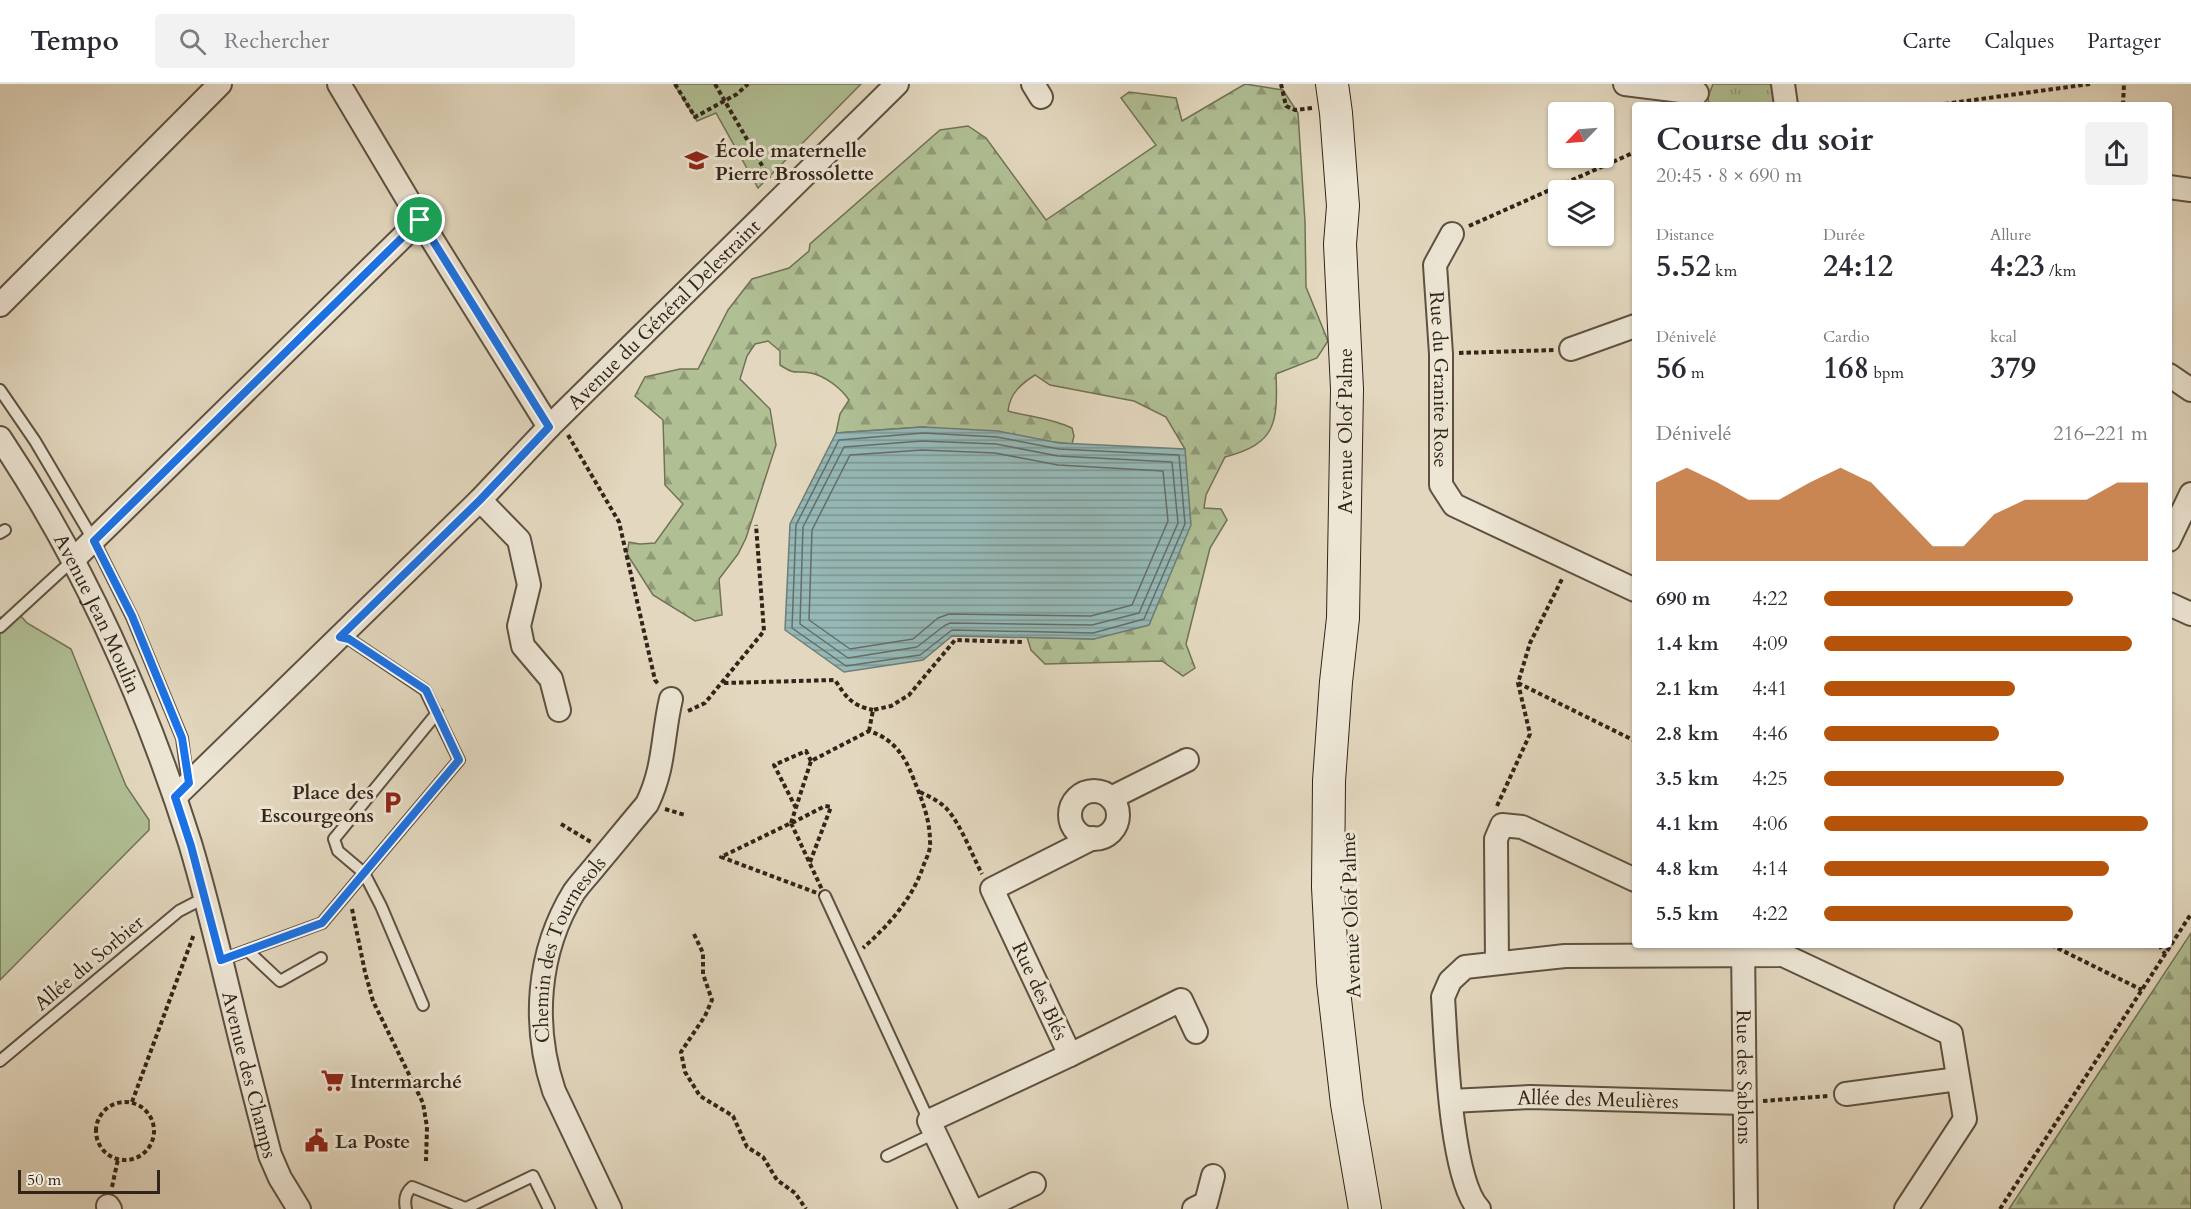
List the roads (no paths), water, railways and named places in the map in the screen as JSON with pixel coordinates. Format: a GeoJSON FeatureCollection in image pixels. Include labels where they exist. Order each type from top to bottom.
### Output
{"type":"FeatureCollection","features":[{"type":"Feature","properties":{"kind":"main road","name":"Avenue Olof Palme"},"geometry":{"type":"LineString","coordinates":[[1310,84],[1340,244]]}},
{"type":"Feature","properties":{"kind":"main road","name":"Avenue Olof Palme"},"geometry":{"type":"LineString","coordinates":[[1332,84],[1343,206],[1340,244],[1347,389],[1343,618],[1329,781],[1328,887],[1333,982],[1347,1104],[1365,1209]]}},
{"type":"Feature","properties":{"kind":"main road","name":"Avenue Olof Palme"},"geometry":{"type":"LineString","coordinates":[[1343,618],[1348,677],[1347,852],[1354,1000],[1377,1173],[1388,1209]]}},
{"type":"Feature","properties":{"kind":"street"},"geometry":{"type":"LineString","coordinates":[[0,304],[220,84]]}},
{"type":"Feature","properties":{"kind":"street"},"geometry":{"type":"LineString","coordinates":[[339,84],[420,220],[549,427]]}},
{"type":"Feature","properties":{"kind":"street","name":"Avenue du Général Delestraint"},"geometry":{"type":"LineString","coordinates":[[182,790],[480,500],[549,427],[897,84]]}},
{"type":"Feature","properties":{"kind":"street"},"geometry":{"type":"LineString","coordinates":[[1625,84],[1698,94]]}},
{"type":"Feature","properties":{"kind":"street"},"geometry":{"type":"LineString","coordinates":[[1783,84],[1786,102]]}},
{"type":"Feature","properties":{"kind":"street"},"geometry":{"type":"LineString","coordinates":[[2172,187],[2191,190]]}},
{"type":"Feature","properties":{"kind":"street"},"geometry":{"type":"LineString","coordinates":[[73,560],[420,220]]}},
{"type":"Feature","properties":{"kind":"street","name":"Rue du Granite Rose"},"geometry":{"type":"LineString","coordinates":[[1452,234],[1436,265],[1441,354],[1441,485],[1454,505],[1632,589]]}},
{"type":"Feature","properties":{"kind":"street"},"geometry":{"type":"LineString","coordinates":[[1571,349],[1632,327]]}},
{"type":"Feature","properties":{"kind":"street"},"geometry":{"type":"LineString","coordinates":[[2172,377],[2191,390]]}},
{"type":"Feature","properties":{"kind":"street","name":"Avenue Jean Moulin"},"geometry":{"type":"LineString","coordinates":[[0,438],[73,560],[126,670],[152,733],[182,790]]}},
{"type":"Feature","properties":{"kind":"street"},"geometry":{"type":"LineString","coordinates":[[2172,534],[2191,494]]}},
{"type":"Feature","properties":{"kind":"street"},"geometry":{"type":"LineString","coordinates":[[480,500],[519,540],[529,585],[519,626],[523,646],[551,679],[559,710]]}},
{"type":"Feature","properties":{"kind":"street"},"geometry":{"type":"LineString","coordinates":[[2172,605],[2191,614]]}},
{"type":"Feature","properties":{"kind":"street","name":"Chemin des Tournesols"},"geometry":{"type":"LineString","coordinates":[[610,1209],[554,1091],[544,1054],[540,1001],[545,968],[560,918],[575,890],[647,804],[655,787],[663,756],[671,699]]}},
{"type":"Feature","properties":{"kind":"street"},"geometry":{"type":"LineString","coordinates":[[1111,798],[1186,760]]}},
{"type":"Feature","properties":{"kind":"street","name":"Avenue des Champs"},"geometry":{"type":"LineString","coordinates":[[182,790],[204,898],[270,1155],[294,1207]]}},
{"type":"Feature","properties":{"kind":"street"},"geometry":{"type":"LineString","coordinates":[[1089,791],[1111,798],[1118,812],[1117,820],[1108,833],[1093,838],[1086,837],[1074,827],[1071,820],[1072,805],[1082,794],[1089,791]]}},
{"type":"Feature","properties":{"kind":"street"},"geometry":{"type":"LineString","coordinates":[[1497,963],[1496,839],[1502,825],[1522,827],[1632,879]]}},
{"type":"Feature","properties":{"kind":"street","name":"Rue des Blés"},"geometry":{"type":"LineString","coordinates":[[932,1127],[1070,1055],[992,889],[1093,838]]}},
{"type":"Feature","properties":{"kind":"street"},"geometry":{"type":"LineString","coordinates":[[1479,1209],[1468,1190],[1460,1167],[1450,1101],[1443,997],[1450,981],[1466,967],[1497,963],[1658,950],[1743,950],[1783,955],[1951,1034],[1965,1119],[1906,1209]]}},
{"type":"Feature","properties":{"kind":"street","name":"Rue des Sablons"},"geometry":{"type":"LineString","coordinates":[[1743,950],[1746,1209]]}},
{"type":"Feature","properties":{"kind":"street"},"geometry":{"type":"LineString","coordinates":[[1070,1055],[1181,1000],[1196,1032]]}},
{"type":"Feature","properties":{"kind":"street"},"geometry":{"type":"LineString","coordinates":[[1846,1094],[1958,1079]]}},
{"type":"Feature","properties":{"kind":"street","name":"Allée des Meulières"},"geometry":{"type":"LineString","coordinates":[[1450,1101],[1530,1096],[1744,1103]]}},
{"type":"Feature","properties":{"kind":"street"},"geometry":{"type":"LineString","coordinates":[[932,1127],[971,1209]]}},
{"type":"Feature","properties":{"kind":"street"},"geometry":{"type":"LineString","coordinates":[[1194,1209],[1206,1203],[1213,1176]]}},
{"type":"Feature","properties":{"kind":"street"},"geometry":{"type":"LineString","coordinates":[[981,1209],[1034,1184]]}},
{"type":"Feature","properties":{"kind":"lane"},"geometry":{"type":"LineString","coordinates":[[0,390],[35,441],[94,541],[132,616],[182,738],[182,790]]}},
{"type":"Feature","properties":{"kind":"lane"},"geometry":{"type":"LineString","coordinates":[[0,627],[73,560]]}},
{"type":"Feature","properties":{"kind":"lane"},"geometry":{"type":"LineString","coordinates":[[221,960],[322,923],[459,760],[426,690],[349,639],[340,637]]}},
{"type":"Feature","properties":{"kind":"lane"},"geometry":{"type":"LineString","coordinates":[[423,1005],[381,906],[364,873],[338,851],[334,839],[437,713]]}},
{"type":"Feature","properties":{"kind":"lane"},"geometry":{"type":"LineString","coordinates":[[825,896],[932,1127],[887,1156]]}},
{"type":"Feature","properties":{"kind":"lane","name":"Allée du Sorbier"},"geometry":{"type":"LineString","coordinates":[[0,1061],[179,911],[204,898]]}},
{"type":"Feature","properties":{"kind":"lane"},"geometry":{"type":"LineString","coordinates":[[248,951],[280,981],[321,958]]}},
{"type":"Feature","properties":{"kind":"lane"},"geometry":{"type":"LineString","coordinates":[[406,1209],[407,1191],[412,1187],[464,1208],[533,1176],[549,1209]]}},
{"type":"Feature","properties":{"kind":"water"},"geometry":{"type":"Polygon","coordinates":[[[923,427],[998,431],[1059,443],[1185,449],[1191,525],[1149,625],[1094,639],[952,636],[923,660],[844,672],[785,630],[790,524],[836,433],[923,427]]]}},
{"type":"Feature","properties":{"kind":"place","name":"École maternelle Pierre Brossolette"},"geometry":{"type":"Point","coordinates":[697,161]}},
{"type":"Feature","properties":{"kind":"place","name":"Place des Escourgeons"},"geometry":{"type":"Point","coordinates":[392,803]}},
{"type":"Feature","properties":{"kind":"place","name":"Intermarché"},"geometry":{"type":"Point","coordinates":[332,1081]}},
{"type":"Feature","properties":{"kind":"place","name":"La Poste"},"geometry":{"type":"Point","coordinates":[317,1141]}}]}
